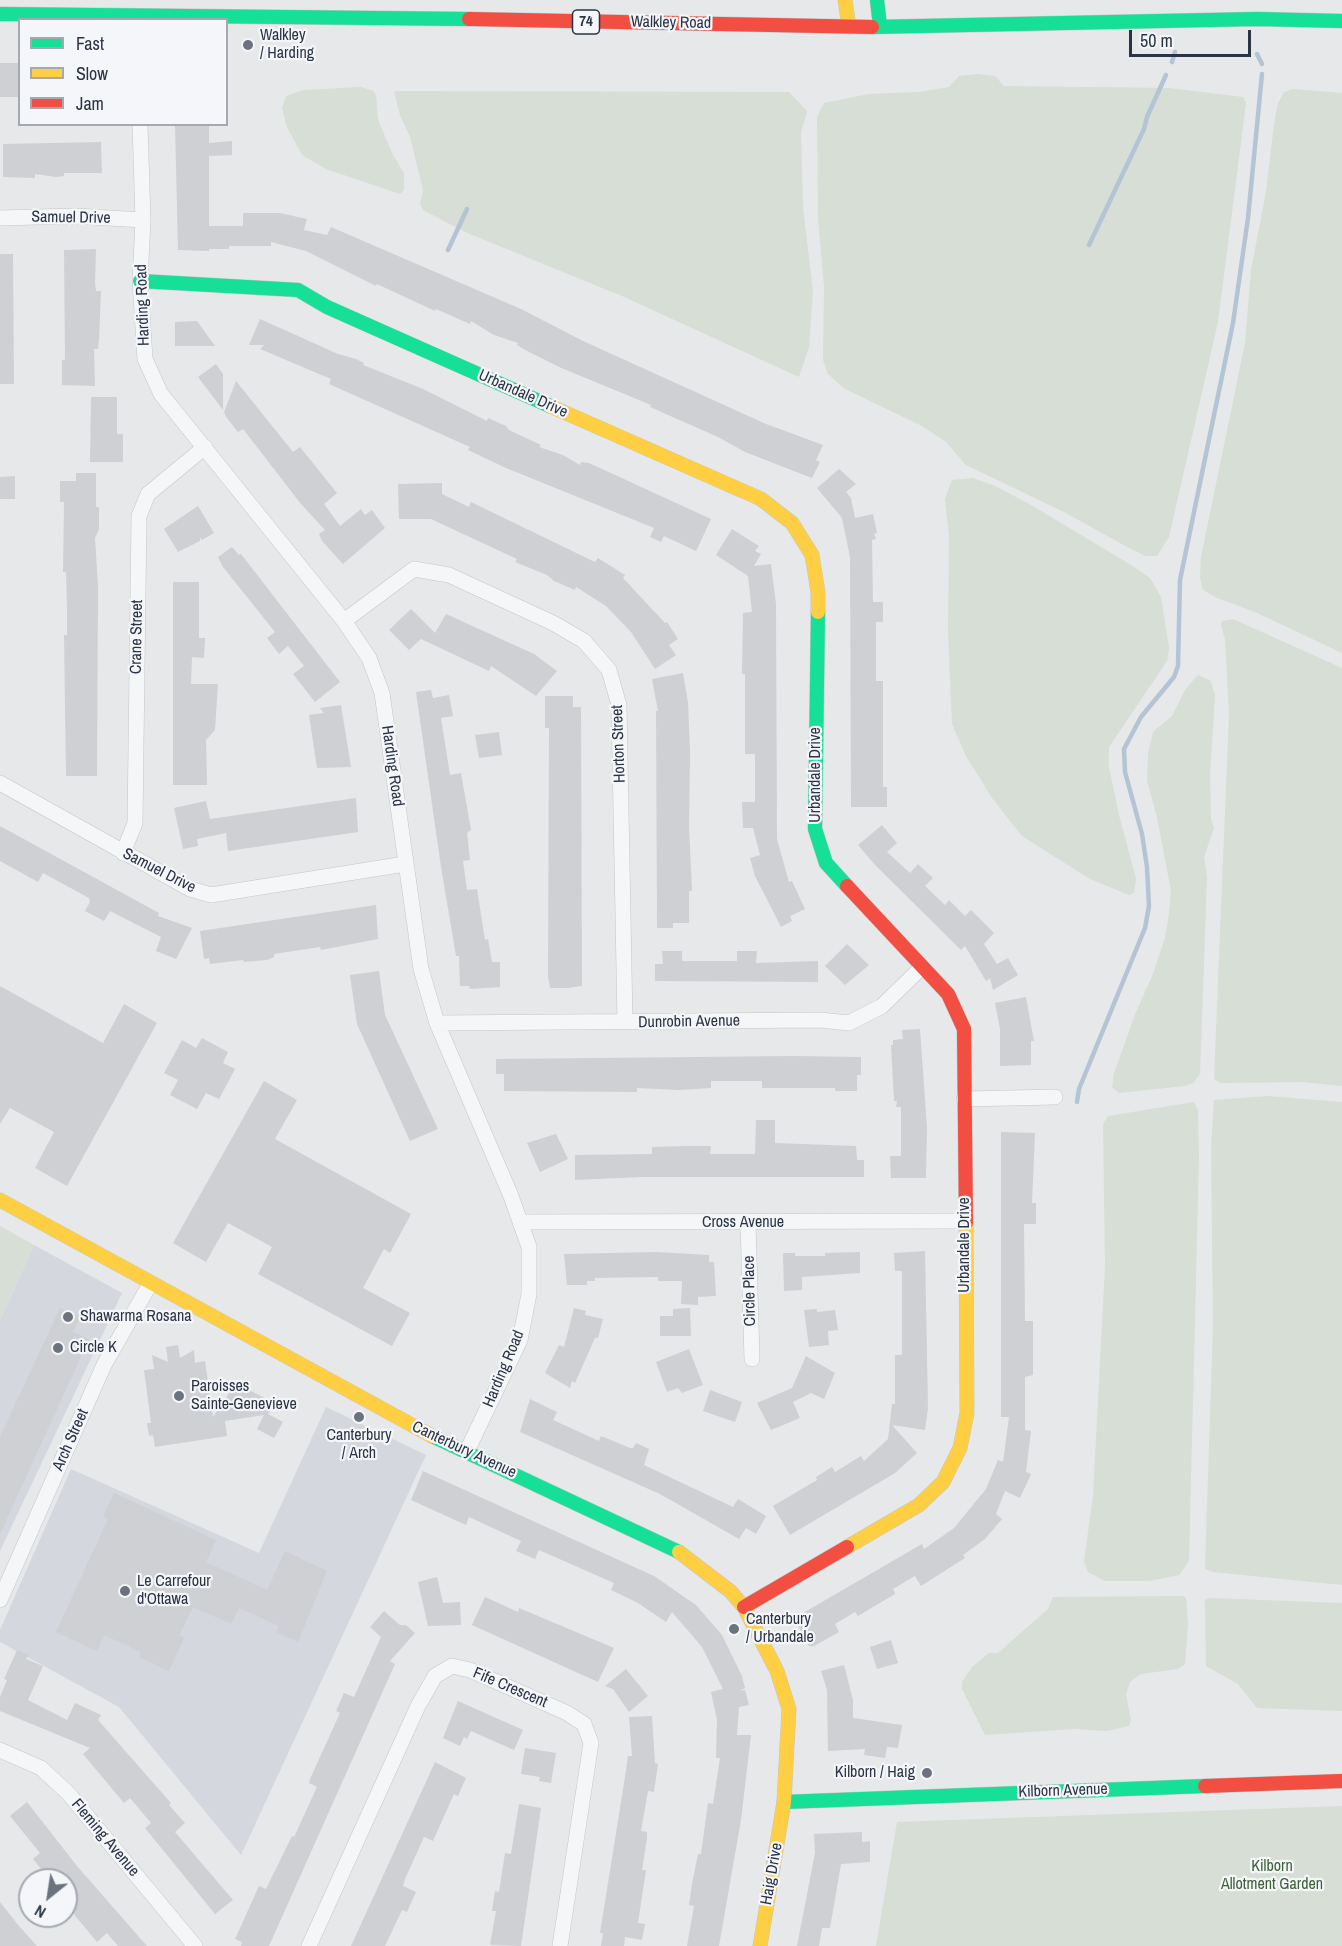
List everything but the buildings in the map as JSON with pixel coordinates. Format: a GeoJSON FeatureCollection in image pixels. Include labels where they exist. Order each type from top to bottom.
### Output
{"type":"FeatureCollection","features":[{"type":"Feature","properties":{"kind":"street"},"geometry":{"type":"LineString","coordinates":[[59,0],[59,15]]}},
{"type":"Feature","properties":{"kind":"street"},"geometry":{"type":"LineString","coordinates":[[413,0],[413,18]]}},
{"type":"Feature","properties":{"kind":"street"},"geometry":{"type":"LineString","coordinates":[[844,0],[849,27]]}},
{"type":"Feature","properties":{"kind":"street"},"geometry":{"type":"LineString","coordinates":[[877,0],[880,26]]}},
{"type":"Feature","properties":{"kind":"street","name":"Walkley Road"},"geometry":{"type":"LineString","coordinates":[[0,14],[59,15],[138,12],[849,27],[1257,20],[1342,21]]}},
{"type":"Feature","properties":{"kind":"street","name":"Harding Road"},"geometry":{"type":"LineString","coordinates":[[140,126],[143,220],[140,281],[145,359],[161,394],[344,621],[369,658],[382,693],[421,969],[437,1023],[521,1222],[529,1247],[529,1294],[520,1340],[467,1451]]}},
{"type":"Feature","properties":{"kind":"street","name":"Samuel Drive"},"geometry":{"type":"LineString","coordinates":[[0,218],[75,216],[143,220]]}},
{"type":"Feature","properties":{"kind":"street","name":"Urbandale Drive"},"geometry":{"type":"LineString","coordinates":[[140,281],[298,290],[327,307],[761,499],[792,523],[812,555],[818,592],[815,829],[826,863],[921,968],[948,994],[964,1029],[967,1413],[960,1448],[942,1482],[918,1505],[744,1607]]}},
{"type":"Feature","properties":{"kind":"street","name":"Crane Street"},"geometry":{"type":"LineString","coordinates":[[123,853],[135,823],[139,516],[148,494],[205,447]]}},
{"type":"Feature","properties":{"kind":"street","name":"Horton Street"},"geometry":{"type":"LineString","coordinates":[[344,621],[414,569],[449,575],[553,623],[584,641],[609,670],[620,705],[625,1022]]}},
{"type":"Feature","properties":{"kind":"street","name":"Samuel Drive"},"geometry":{"type":"LineString","coordinates":[[0,783],[190,889],[211,895],[405,864]]}},
{"type":"Feature","properties":{"kind":"street","name":"Dunrobin Avenue"},"geometry":{"type":"LineString","coordinates":[[437,1023],[820,1020],[849,1023],[882,1006],[921,968]]}},
{"type":"Feature","properties":{"kind":"street"},"geometry":{"type":"LineString","coordinates":[[964,1100],[1055,1097]]}},
{"type":"Feature","properties":{"kind":"street","name":"Canterbury Avenue"},"geometry":{"type":"LineString","coordinates":[[0,1200],[409,1425],[686,1555],[716,1578],[744,1607],[777,1671],[789,1709],[784,1802]]}},
{"type":"Feature","properties":{"kind":"street","name":"Cross Avenue"},"geometry":{"type":"LineString","coordinates":[[521,1222],[965,1221]]}},
{"type":"Feature","properties":{"kind":"street","name":"Circle Place"},"geometry":{"type":"LineString","coordinates":[[748,1223],[752,1359]]}},
{"type":"Feature","properties":{"kind":"street","name":"Arch Street"},"geometry":{"type":"LineString","coordinates":[[0,1600],[104,1365],[150,1284]]}},
{"type":"Feature","properties":{"kind":"street","name":"Fife Crescent"},"geometry":{"type":"LineString","coordinates":[[309,1946],[418,1706],[435,1676],[452,1666],[470,1670],[567,1713],[584,1724],[591,1743],[561,1946]]}},
{"type":"Feature","properties":{"kind":"street","name":"Fleming Avenue"},"geometry":{"type":"LineString","coordinates":[[0,1750],[40,1768],[68,1793],[195,1946]]}},
{"type":"Feature","properties":{"kind":"street","name":"Kilborn Avenue"},"geometry":{"type":"LineString","coordinates":[[784,1802],[1342,1781]]}},
{"type":"Feature","properties":{"kind":"street","name":"Haig Drive"},"geometry":{"type":"LineString","coordinates":[[760,1946],[784,1802]]}},
{"type":"Feature","properties":{"kind":"shaded area"},"geometry":{"type":"Polygon","coordinates":[[[34,1245],[122,1293],[0,1551],[0,1320],[34,1245]]]}},
{"type":"Feature","properties":{"kind":"shaded area"},"geometry":{"type":"Polygon","coordinates":[[[326,1407],[426,1455],[241,1855],[119,1707],[0,1642],[0,1630],[71,1469],[259,1553],[326,1407]]]}},
{"type":"Feature","properties":{"kind":"green space"},"geometry":{"type":"Polygon","coordinates":[[[978,74],[995,76],[1004,86],[1169,88],[1243,97],[1246,103],[1218,322],[1169,537],[1157,556],[1146,556],[1129,548],[1064,512],[966,465],[945,441],[920,425],[845,389],[828,374],[823,360],[824,286],[818,218],[817,117],[824,103],[869,94],[919,92],[949,87],[959,76],[978,74]]]}},
{"type":"Feature","properties":{"kind":"green space"},"geometry":{"type":"Polygon","coordinates":[[[361,87],[373,91],[376,95],[378,120],[393,155],[404,173],[404,190],[400,194],[326,169],[302,155],[287,127],[282,108],[286,96],[303,90],[361,87]]]}},
{"type":"Feature","properties":{"kind":"green space"},"geometry":{"type":"Polygon","coordinates":[[[1293,89],[1342,93],[1342,653],[1255,612],[1217,598],[1203,590],[1200,577],[1201,557],[1245,343],[1251,270],[1266,192],[1278,103],[1284,92],[1293,89]]]}},
{"type":"Feature","properties":{"kind":"green space"},"geometry":{"type":"Polygon","coordinates":[[[394,91],[789,92],[807,111],[801,133],[803,207],[813,292],[809,348],[799,377],[622,296],[465,232],[423,210],[420,204],[423,190],[410,137],[400,115],[394,91]]]}},
{"type":"Feature","properties":{"kind":"green space"},"geometry":{"type":"Polygon","coordinates":[[[973,478],[995,486],[1031,505],[1131,565],[1150,578],[1161,597],[1169,648],[1167,661],[1109,747],[1109,767],[1136,879],[1134,893],[1129,895],[1090,879],[1022,836],[992,798],[966,756],[952,724],[948,632],[949,536],[945,499],[952,480],[973,478]]]}},
{"type":"Feature","properties":{"kind":"green space"},"geometry":{"type":"Polygon","coordinates":[[[1233,619],[1342,668],[1342,1086],[1302,1082],[1221,1083],[1214,1079],[1229,714],[1225,639],[1221,625],[1222,621],[1233,619]]]}},
{"type":"Feature","properties":{"kind":"green space"},"geometry":{"type":"Polygon","coordinates":[[[1198,675],[1211,681],[1215,696],[1210,773],[1211,819],[1214,828],[1204,857],[1207,877],[1200,1074],[1193,1083],[1185,1086],[1119,1093],[1112,1087],[1114,1073],[1165,938],[1171,891],[1157,817],[1147,781],[1148,753],[1153,732],[1172,716],[1185,690],[1198,675]]]}},
{"type":"Feature","properties":{"kind":"green space"},"geometry":{"type":"Polygon","coordinates":[[[1268,1096],[1342,1102],[1342,1585],[1213,1572],[1205,1569],[1213,1323],[1211,1148],[1214,1100],[1268,1096]]]}},
{"type":"Feature","properties":{"kind":"green space"},"geometry":{"type":"Polygon","coordinates":[[[1194,1102],[1198,1111],[1199,1157],[1189,1561],[1179,1575],[1149,1581],[1105,1581],[1088,1572],[1084,1561],[1093,1496],[1105,1266],[1103,1124],[1108,1116],[1194,1102]]]}},
{"type":"Feature","properties":{"kind":"green space"},"geometry":{"type":"Polygon","coordinates":[[[0,1226],[34,1245],[0,1320],[0,1226]]]}},
{"type":"Feature","properties":{"kind":"green space"},"geometry":{"type":"Polygon","coordinates":[[[1183,1596],[1186,1598],[1188,1624],[1185,1664],[1178,1669],[1141,1674],[1130,1682],[1126,1694],[1131,1720],[1129,1726],[1107,1731],[1073,1729],[985,1735],[962,1689],[962,1682],[972,1667],[989,1653],[998,1653],[1048,1609],[1053,1597],[1183,1596]]]}},
{"type":"Feature","properties":{"kind":"green space"},"geometry":{"type":"Polygon","coordinates":[[[1210,1598],[1342,1603],[1342,1711],[1257,1708],[1238,1684],[1206,1666],[1205,1600],[1210,1598]]]}},
{"type":"Feature","properties":{"kind":"green space","name":"Kilborn Allotment Garden"},"geometry":{"type":"Polygon","coordinates":[[[1342,1806],[1342,1946],[876,1946],[897,1822],[1342,1806]]]}},
{"type":"Feature","properties":{"kind":"waterway"},"geometry":{"type":"LineString","coordinates":[[1172,62],[1175,52]]}},
{"type":"Feature","properties":{"kind":"waterway"},"geometry":{"type":"LineString","coordinates":[[1257,54],[1262,64]]}},
{"type":"Feature","properties":{"kind":"waterway"},"geometry":{"type":"LineString","coordinates":[[1077,1102],[1079,1089],[1145,928],[1149,906],[1142,834],[1125,772],[1124,749],[1141,717],[1174,677],[1178,666],[1180,580],[1233,323],[1248,218],[1262,74]]}},
{"type":"Feature","properties":{"kind":"waterway"},"geometry":{"type":"LineString","coordinates":[[1089,245],[1144,129],[1166,75]]}},
{"type":"Feature","properties":{"kind":"waterway"},"geometry":{"type":"LineString","coordinates":[[448,250],[467,209]]}},
{"type":"Feature","properties":{"kind":"traffic: fast"},"geometry":{"type":"LineString","coordinates":[[877,0],[880,26]]}},
{"type":"Feature","properties":{"kind":"traffic: fast"},"geometry":{"type":"LineString","coordinates":[[0,14],[469,19]]}},
{"type":"Feature","properties":{"kind":"traffic: fast"},"geometry":{"type":"LineString","coordinates":[[872,27],[1257,19],[1342,21]]}},
{"type":"Feature","properties":{"kind":"traffic: fast"},"geometry":{"type":"LineString","coordinates":[[140,281],[298,290],[327,307],[550,406]]}},
{"type":"Feature","properties":{"kind":"traffic: fast"},"geometry":{"type":"LineString","coordinates":[[818,612],[815,829],[826,863],[847,886]]}},
{"type":"Feature","properties":{"kind":"traffic: fast"},"geometry":{"type":"LineString","coordinates":[[432,1436],[679,1552]]}},
{"type":"Feature","properties":{"kind":"traffic: fast"},"geometry":{"type":"LineString","coordinates":[[784,1802],[1205,1786]]}},
{"type":"Feature","properties":{"kind":"traffic: slow"},"geometry":{"type":"LineString","coordinates":[[845,0],[849,27]]}},
{"type":"Feature","properties":{"kind":"traffic: slow"},"geometry":{"type":"LineString","coordinates":[[550,406],[761,499],[792,523],[812,555],[818,592],[818,612]]}},
{"type":"Feature","properties":{"kind":"traffic: slow"},"geometry":{"type":"LineString","coordinates":[[0,1200],[432,1436]]}},
{"type":"Feature","properties":{"kind":"traffic: slow"},"geometry":{"type":"LineString","coordinates":[[847,1547],[919,1505],[943,1482],[960,1448],[967,1413],[966,1223]]}},
{"type":"Feature","properties":{"kind":"traffic: slow"},"geometry":{"type":"LineString","coordinates":[[679,1552],[730,1591],[744,1607],[777,1671],[789,1709],[784,1802],[760,1946]]}},
{"type":"Feature","properties":{"kind":"traffic: jam"},"geometry":{"type":"LineString","coordinates":[[469,19],[872,27]]}},
{"type":"Feature","properties":{"kind":"traffic: jam"},"geometry":{"type":"LineString","coordinates":[[847,886],[948,994],[964,1029],[966,1223]]}},
{"type":"Feature","properties":{"kind":"traffic: jam"},"geometry":{"type":"LineString","coordinates":[[744,1607],[847,1547]]}},
{"type":"Feature","properties":{"kind":"traffic: jam"},"geometry":{"type":"LineString","coordinates":[[1205,1786],[1342,1781]]}},
{"type":"Feature","properties":{"kind":"place","name":"Walkley / Harding"},"geometry":{"type":"Point","coordinates":[248,45]}},
{"type":"Feature","properties":{"kind":"place","name":"Shawarma Rosana"},"geometry":{"type":"Point","coordinates":[68,1317]}},
{"type":"Feature","properties":{"kind":"place","name":"Circle K"},"geometry":{"type":"Point","coordinates":[58,1348]}},
{"type":"Feature","properties":{"kind":"place","name":"Paroisses Sainte-Genevieve"},"geometry":{"type":"Point","coordinates":[179,1396]}},
{"type":"Feature","properties":{"kind":"place","name":"Canterbury / Arch"},"geometry":{"type":"Point","coordinates":[359,1417]}},
{"type":"Feature","properties":{"kind":"place","name":"Le Carrefour d'Ottawa"},"geometry":{"type":"Point","coordinates":[125,1591]}},
{"type":"Feature","properties":{"kind":"place","name":"Canterbury / Urbandale"},"geometry":{"type":"Point","coordinates":[734,1629]}},
{"type":"Feature","properties":{"kind":"place","name":"Kilborn / Haig"},"geometry":{"type":"Point","coordinates":[927,1773]}}]}
